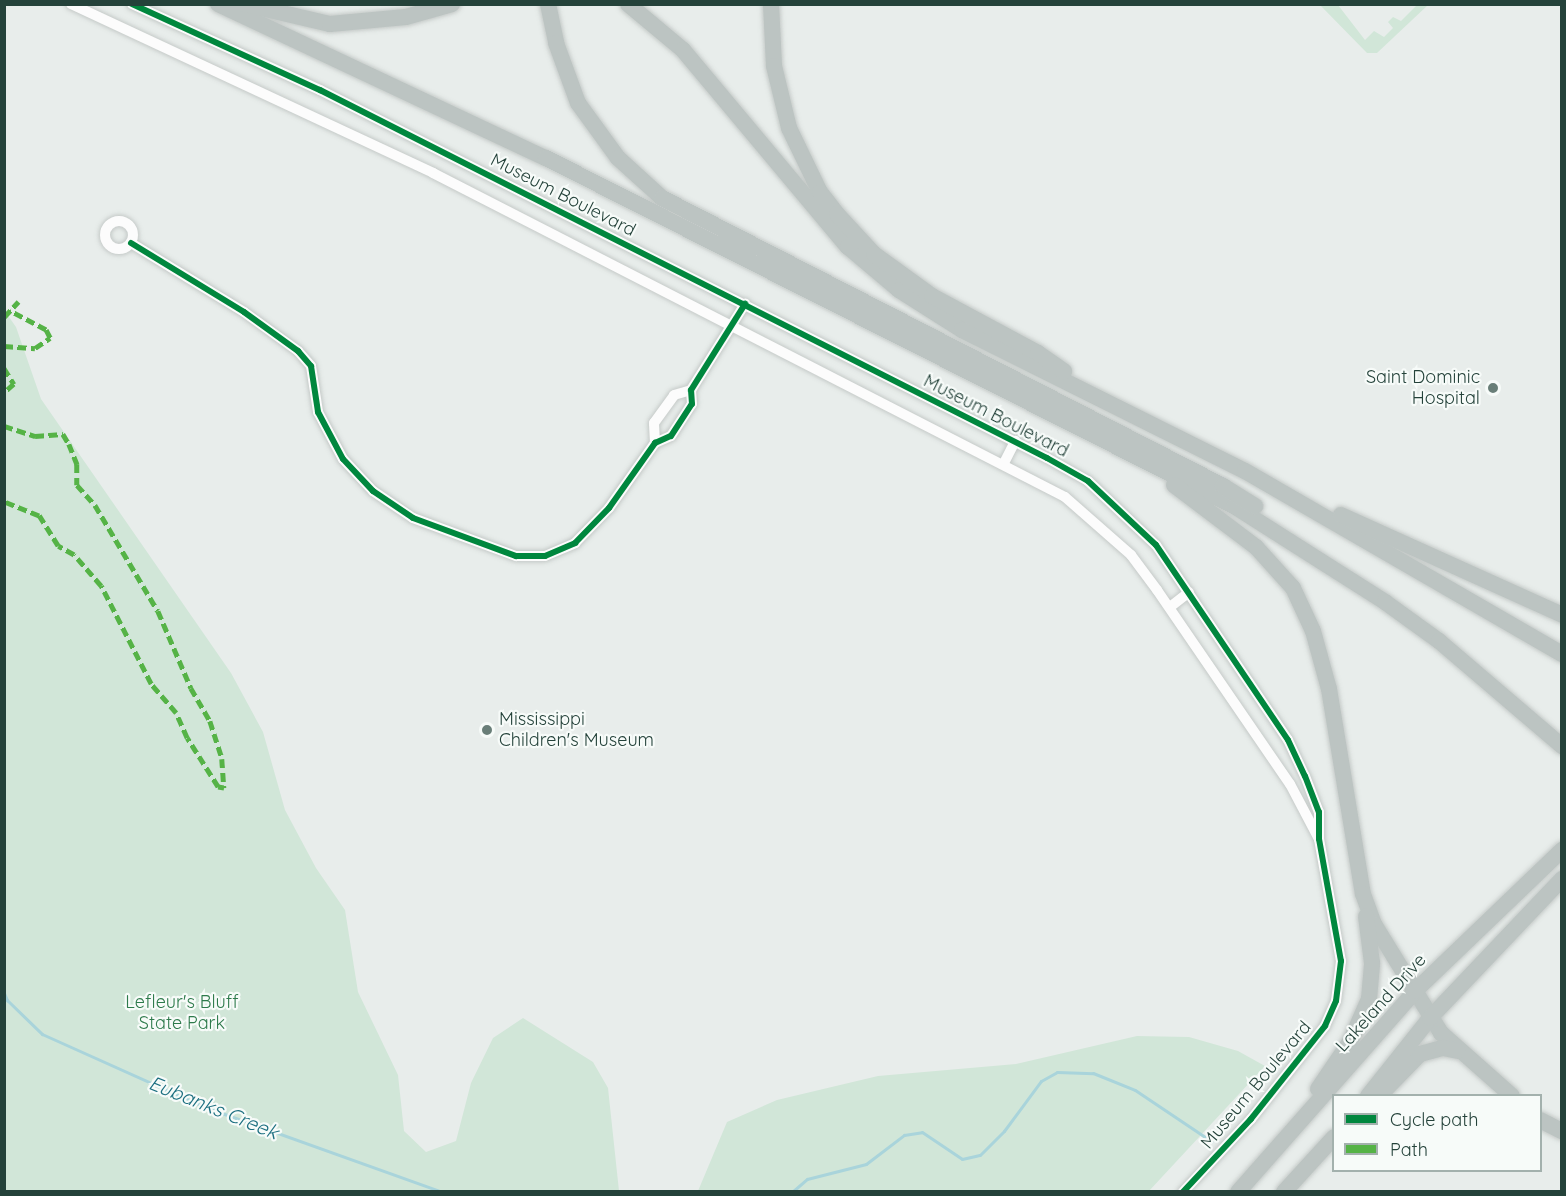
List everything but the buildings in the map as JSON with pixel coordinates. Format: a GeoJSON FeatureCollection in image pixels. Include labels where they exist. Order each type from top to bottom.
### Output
{"type":"FeatureCollection","features":[{"type":"Feature","properties":{"kind":"highway"},"geometry":{"type":"LineString","coordinates":[[218,4],[546,158],[1234,506],[1385,602]]}},
{"type":"Feature","properties":{"kind":"highway"},"geometry":{"type":"LineString","coordinates":[[244,4],[330,24],[397,19],[452,4]]}},
{"type":"Feature","properties":{"kind":"highway"},"geometry":{"type":"LineString","coordinates":[[548,4],[556,43],[578,103],[618,158],[662,198],[1223,486],[1310,541],[1385,602],[1448,649],[1562,746]]}},
{"type":"Feature","properties":{"kind":"highway"},"geometry":{"type":"LineString","coordinates":[[628,4],[683,50],[816,211],[874,270],[962,330],[1245,471],[1562,615]]}},
{"type":"Feature","properties":{"kind":"highway"},"geometry":{"type":"LineString","coordinates":[[771,4],[774,66],[789,128],[820,192],[842,220],[874,254],[932,296],[1038,353],[1098,397]]}},
{"type":"Feature","properties":{"kind":"highway"},"geometry":{"type":"LineString","coordinates":[[1126,452],[1256,547],[1293,588],[1313,631],[1329,689],[1363,894],[1372,963],[1369,999],[1350,1042],[1288,1135]]}},
{"type":"Feature","properties":{"kind":"highway"},"geometry":{"type":"LineString","coordinates":[[1245,471],[1562,654]]}},
{"type":"Feature","properties":{"kind":"highway","name":"Lakeland Drive"},"geometry":{"type":"LineString","coordinates":[[1238,1191],[1415,991],[1562,850]]}},
{"type":"Feature","properties":{"kind":"highway"},"geometry":{"type":"LineString","coordinates":[[1369,1094],[1430,1018],[1562,879]]}},
{"type":"Feature","properties":{"kind":"highway"},"geometry":{"type":"LineString","coordinates":[[1363,894],[1374,924],[1430,1018],[1458,1051],[1511,1094]]}},
{"type":"Feature","properties":{"kind":"highway"},"geometry":{"type":"LineString","coordinates":[[1380,1094],[1420,1054],[1443,1048],[1458,1051]]}},
{"type":"Feature","properties":{"kind":"highway"},"geometry":{"type":"LineString","coordinates":[[1542,1122],[1562,1133]]}},
{"type":"Feature","properties":{"kind":"highway"},"geometry":{"type":"LineString","coordinates":[[1284,1191],[1331,1141]]}},
{"type":"Feature","properties":{"kind":"street","name":"Museum Boulevard"},"geometry":{"type":"LineString","coordinates":[[71,4],[340,128],[1004,463],[1065,497],[1100,524],[1131,555],[1170,607],[1290,784],[1319,839]]}},
{"type":"Feature","properties":{"kind":"street","name":"Museum Boulevard"},"geometry":{"type":"LineString","coordinates":[[132,4],[320,90],[1015,441],[1095,488],[1156,545],[1288,740],[1319,812],[1319,839],[1341,961],[1336,1001],[1307,1052],[1183,1191]]}},
{"type":"Feature","properties":{"kind":"street"},"geometry":{"type":"LineString","coordinates":[[131,243],[244,312],[298,351],[312,366],[318,412],[343,459],[373,491],[413,518],[516,556],[545,556],[575,543],[609,508],[655,443],[671,436],[692,405],[691,390],[734,326],[745,304]]}},
{"type":"Feature","properties":{"kind":"street"},"geometry":{"type":"LineString","coordinates":[[655,443],[654,423],[674,395],[691,390]]}},
{"type":"Feature","properties":{"kind":"street"},"geometry":{"type":"LineString","coordinates":[[1004,463],[1015,441]]}},
{"type":"Feature","properties":{"kind":"street"},"geometry":{"type":"LineString","coordinates":[[1170,607],[1189,592]]}},
{"type":"Feature","properties":{"kind":"green space"},"geometry":{"type":"Polygon","coordinates":[[[1320,5],[1338,5],[1365,40],[1374,31],[1384,37],[1393,28],[1388,22],[1393,17],[1401,21],[1417,5],[1428,5],[1377,53],[1367,53],[1320,5]]]}},
{"type":"Feature","properties":{"kind":"green space","name":"Lefleur's Bluff State Park"},"geometry":{"type":"Polygon","coordinates":[[[4,310],[16,327],[41,399],[231,673],[263,732],[285,810],[316,868],[345,910],[358,992],[398,1075],[404,1131],[426,1152],[456,1141],[471,1083],[493,1038],[523,1018],[593,1062],[608,1088],[619,1191],[5,1191],[4,310]]]}},
{"type":"Feature","properties":{"kind":"green space"},"geometry":{"type":"Polygon","coordinates":[[[1137,1036],[1189,1037],[1238,1051],[1265,1066],[1149,1191],[698,1191],[727,1122],[777,1100],[878,1076],[1016,1064],[1137,1036]]]}},
{"type":"Feature","properties":{"kind":"waterway","name":"Eubanks Creek"},"geometry":{"type":"LineString","coordinates":[[4,993],[7,1000],[42,1034],[202,1106],[442,1192]]}},
{"type":"Feature","properties":{"kind":"waterway","name":"Eubanks Creek"},"geometry":{"type":"LineString","coordinates":[[792,1192],[807,1179],[866,1164],[904,1135],[922,1132],[962,1159],[980,1155],[1004,1131],[1041,1081],[1057,1072],[1093,1073],[1135,1090],[1211,1141]]}},
{"type":"Feature","properties":{"kind":"marked path"},"geometry":{"type":"LineString","coordinates":[[4,317],[18,302]]}},
{"type":"Feature","properties":{"kind":"marked path"},"geometry":{"type":"LineString","coordinates":[[4,346],[35,348],[50,338],[46,330],[10,311]]}},
{"type":"Feature","properties":{"kind":"marked path"},"geometry":{"type":"LineString","coordinates":[[4,368],[14,384],[4,393]]}},
{"type":"Feature","properties":{"kind":"marked path"},"geometry":{"type":"LineString","coordinates":[[4,426],[35,436],[63,434],[77,464],[77,485],[95,505],[158,611],[191,688],[210,721],[222,759],[224,788],[218,787],[187,738],[176,713],[151,684],[101,586],[74,555],[58,546],[39,516],[4,502]]}},
{"type":"Feature","properties":{"kind":"cycle path"},"geometry":{"type":"LineString","coordinates":[[132,4],[320,90],[1047,458],[1088,481],[1156,545],[1288,740],[1305,776],[1319,812],[1319,839],[1341,961],[1336,1001],[1325,1026],[1251,1119],[1183,1192]]}},
{"type":"Feature","properties":{"kind":"cycle path"},"geometry":{"type":"LineString","coordinates":[[131,243],[244,312],[298,351],[311,366],[318,412],[343,459],[373,491],[413,518],[516,556],[545,556],[575,543],[609,508],[655,443],[671,436],[692,404],[691,390],[745,304]]}},
{"type":"Feature","properties":{"kind":"place","name":"Saint Dominic Hospital"},"geometry":{"type":"Point","coordinates":[1493,388]}},
{"type":"Feature","properties":{"kind":"place","name":"Mississippi Children's Museum"},"geometry":{"type":"Point","coordinates":[487,730]}}]}
